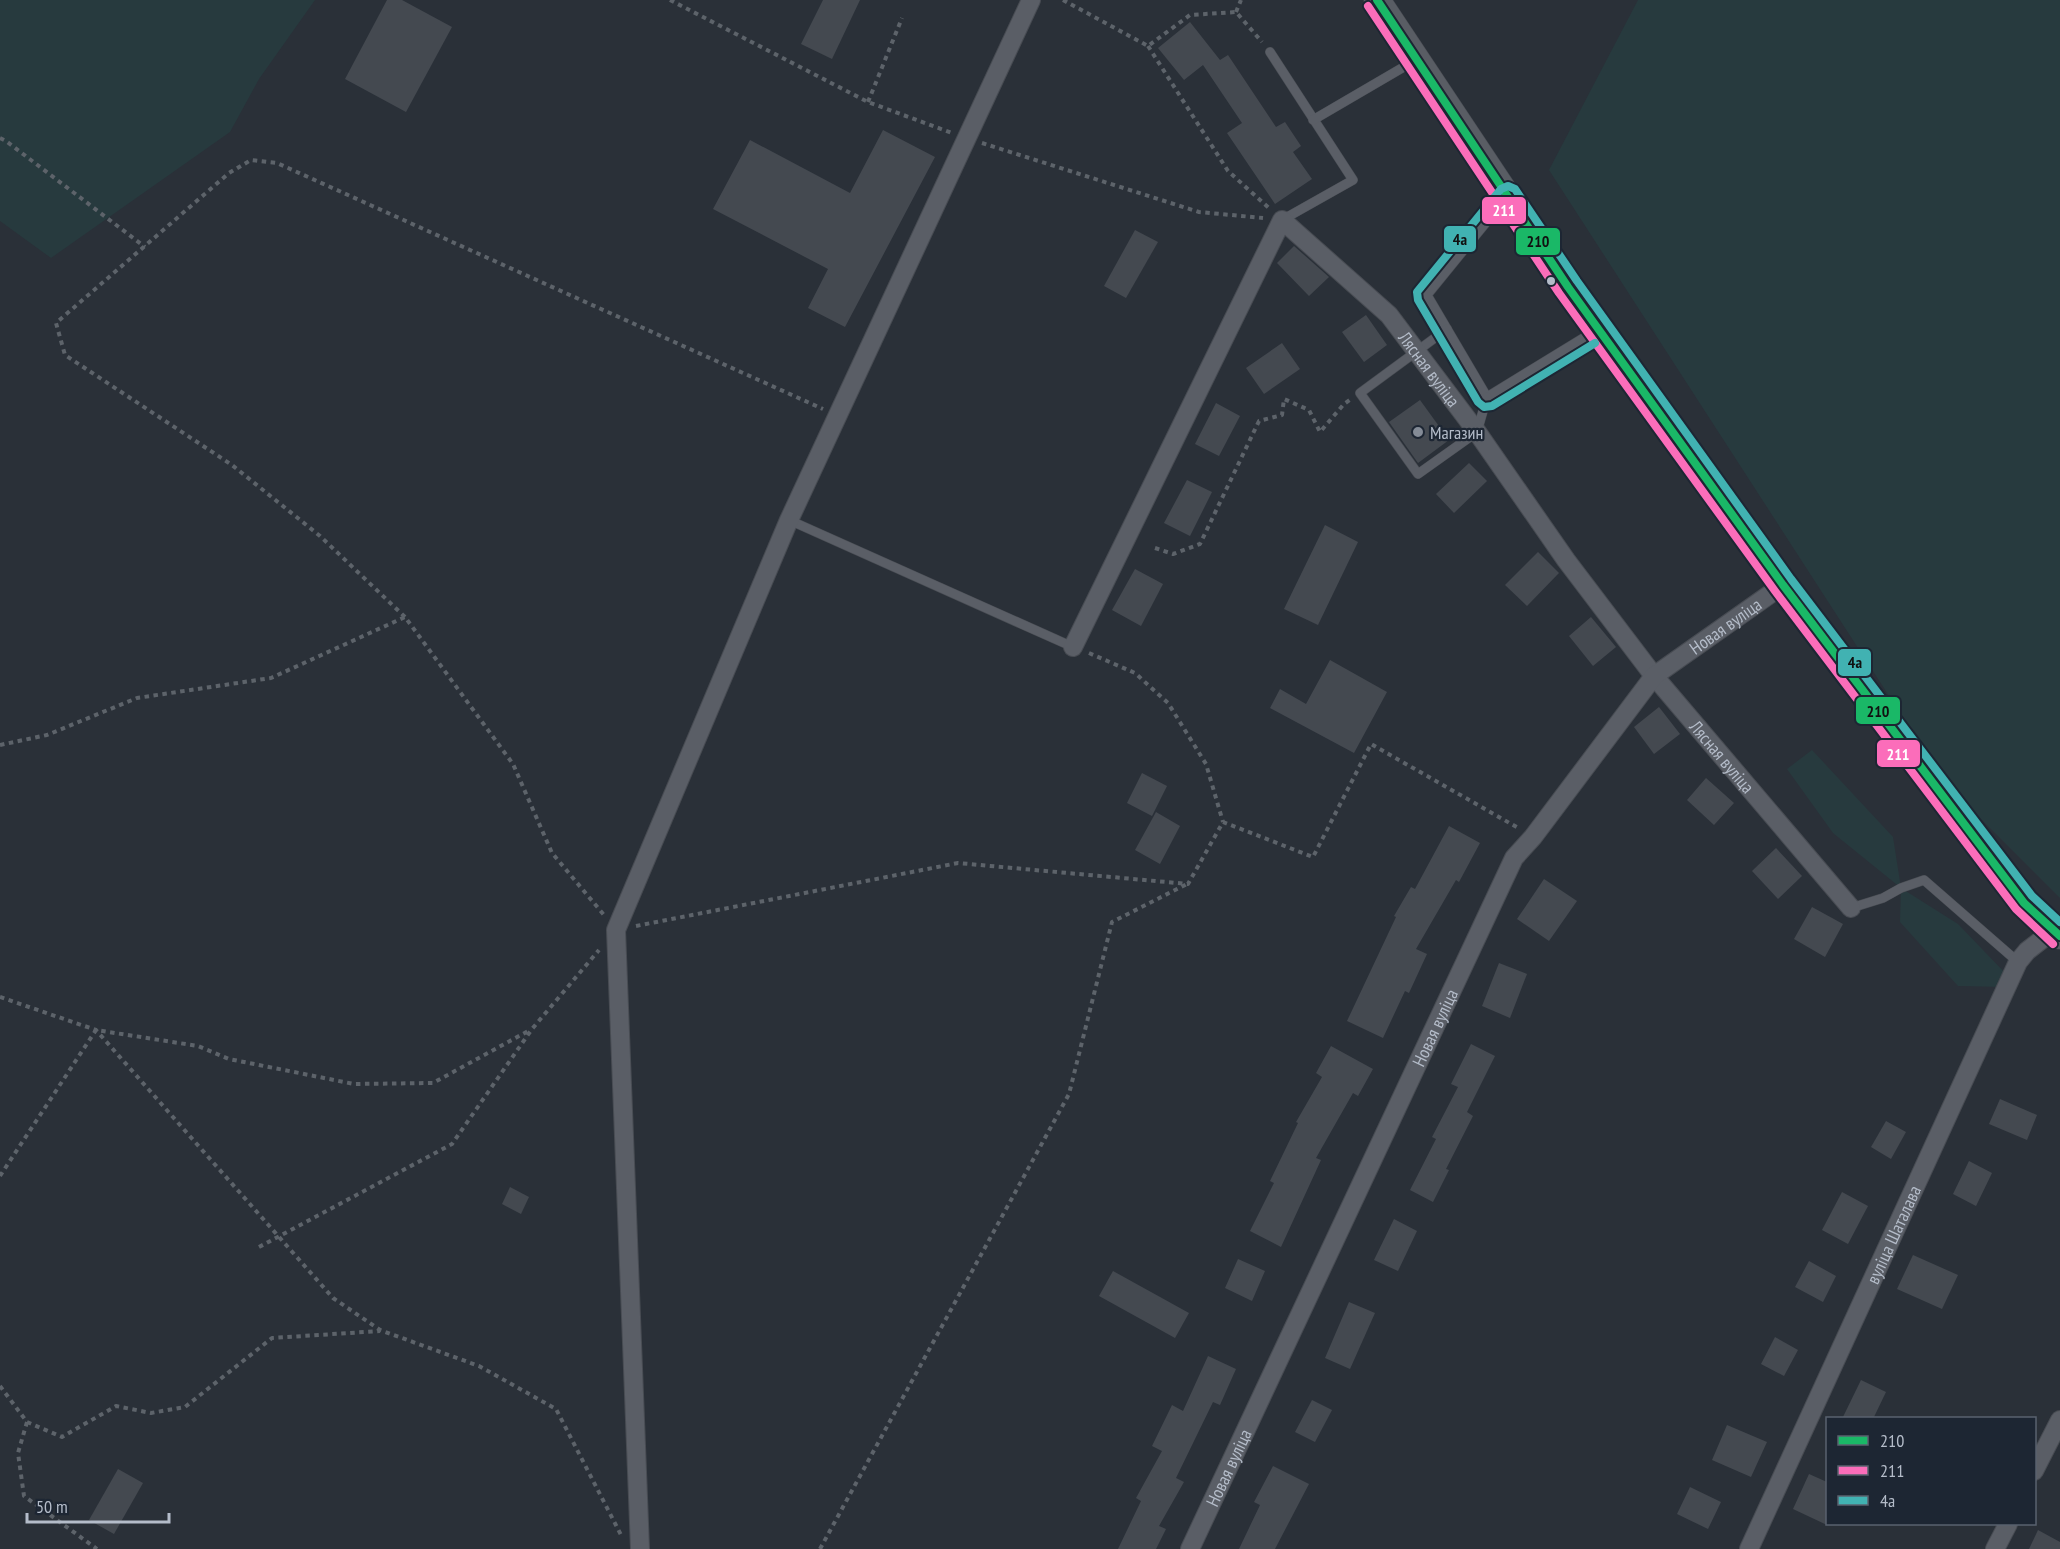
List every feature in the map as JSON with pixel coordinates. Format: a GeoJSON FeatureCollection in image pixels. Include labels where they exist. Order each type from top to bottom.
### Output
{"type":"FeatureCollection","features":[{"type":"Feature","properties":{"kind":"main road"},"geometry":{"type":"LineString","coordinates":[[1377,0],[1568,287],[1783,585],[2024,903],[2057,933]]}},
{"type":"Feature","properties":{"kind":"street"},"geometry":{"type":"LineString","coordinates":[[640,1549],[616,930],[789,520],[1031,0]]}},
{"type":"Feature","properties":{"kind":"street"},"geometry":{"type":"LineString","coordinates":[[1073,646],[1282,220]]}},
{"type":"Feature","properties":{"kind":"street","name":"Лясная вуліца"},"geometry":{"type":"LineString","coordinates":[[1282,220],[1389,315],[1477,432],[1566,560],[1654,676],[1851,908]]}},
{"type":"Feature","properties":{"kind":"street","name":"Новая вуліца"},"geometry":{"type":"LineString","coordinates":[[1190,1549],[1514,858],[1533,837],[1654,676],[1783,585]]}},
{"type":"Feature","properties":{"kind":"street","name":"вуліца Шаталава"},"geometry":{"type":"LineString","coordinates":[[1749,1549],[2018,962],[2027,951],[2057,933]]}},
{"type":"Feature","properties":{"kind":"street"},"geometry":{"type":"LineString","coordinates":[[2036,1466],[2060,1420]]}},
{"type":"Feature","properties":{"kind":"street"},"geometry":{"type":"LineString","coordinates":[[1995,1549],[2007,1525]]}},
{"type":"Feature","properties":{"kind":"lane"},"geometry":{"type":"LineString","coordinates":[[1270,52],[1353,180],[1282,220]]}},
{"type":"Feature","properties":{"kind":"lane"},"geometry":{"type":"LineString","coordinates":[[1313,120],[1416,60]]}},
{"type":"Feature","properties":{"kind":"lane"},"geometry":{"type":"LineString","coordinates":[[1487,397],[1427,295],[1508,196]]}},
{"type":"Feature","properties":{"kind":"lane"},"geometry":{"type":"LineString","coordinates":[[1447,328],[1360,393],[1418,474],[1477,432],[1487,397],[1598,329]]}},
{"type":"Feature","properties":{"kind":"lane"},"geometry":{"type":"LineString","coordinates":[[789,520],[1073,646]]}},
{"type":"Feature","properties":{"kind":"lane"},"geometry":{"type":"LineString","coordinates":[[1851,908],[1883,898],[1901,888],[1924,880],[2018,962]]}},
{"type":"Feature","properties":{"kind":"path"},"geometry":{"type":"LineString","coordinates":[[670,0],[868,102],[967,139],[1198,212],[1282,220]]}},
{"type":"Feature","properties":{"kind":"path"},"geometry":{"type":"LineString","coordinates":[[1063,0],[1148,46],[1228,171],[1282,220]]}},
{"type":"Feature","properties":{"kind":"path"},"geometry":{"type":"LineString","coordinates":[[1236,12],[1241,0]]}},
{"type":"Feature","properties":{"kind":"path"},"geometry":{"type":"LineString","coordinates":[[1148,46],[1190,15],[1236,12]]}},
{"type":"Feature","properties":{"kind":"path"},"geometry":{"type":"LineString","coordinates":[[1236,12],[1270,52]]}},
{"type":"Feature","properties":{"kind":"path"},"geometry":{"type":"LineString","coordinates":[[868,102],[902,18]]}},
{"type":"Feature","properties":{"kind":"path"},"geometry":{"type":"LineString","coordinates":[[0,138],[145,246]]}},
{"type":"Feature","properties":{"kind":"path"},"geometry":{"type":"LineString","coordinates":[[616,930],[552,854],[513,764],[405,616],[321,536],[232,465],[65,355],[56,323],[229,173],[250,160],[277,163],[838,416]]}},
{"type":"Feature","properties":{"kind":"path"},"geometry":{"type":"LineString","coordinates":[[1155,548],[1173,554],[1200,544],[1259,421],[1282,415],[1284,399],[1309,410],[1320,432],[1344,404],[1360,393]]}},
{"type":"Feature","properties":{"kind":"path"},"geometry":{"type":"LineString","coordinates":[[0,745],[47,735],[137,698],[271,678],[405,616]]}},
{"type":"Feature","properties":{"kind":"path"},"geometry":{"type":"LineString","coordinates":[[820,1549],[1069,1094],[1112,922],[1188,884],[1223,822],[1206,764],[1168,703],[1136,673],[1073,646]]}},
{"type":"Feature","properties":{"kind":"path"},"geometry":{"type":"LineString","coordinates":[[1223,822],[1313,857],[1371,744],[1533,837]]}},
{"type":"Feature","properties":{"kind":"path"},"geometry":{"type":"LineString","coordinates":[[259,1247],[452,1144],[532,1029],[616,930],[958,863],[1188,884]]}},
{"type":"Feature","properties":{"kind":"path"},"geometry":{"type":"LineString","coordinates":[[0,997],[96,1030],[198,1046],[230,1059],[354,1084],[433,1083],[532,1029]]}},
{"type":"Feature","properties":{"kind":"path"},"geometry":{"type":"LineString","coordinates":[[0,1176],[96,1030]]}},
{"type":"Feature","properties":{"kind":"path"},"geometry":{"type":"LineString","coordinates":[[96,1030],[333,1298],[380,1330],[478,1365],[556,1409],[623,1539]]}},
{"type":"Feature","properties":{"kind":"path"},"geometry":{"type":"LineString","coordinates":[[0,1386],[27,1422],[62,1437],[116,1406],[151,1413],[185,1407],[272,1338],[380,1330]]}},
{"type":"Feature","properties":{"kind":"path"},"geometry":{"type":"LineString","coordinates":[[27,1422],[18,1453],[24,1496],[97,1549]]}},
{"type":"Feature","properties":{"kind":"green space"},"geometry":{"type":"Polygon","coordinates":[[[0,0],[315,0],[259,79],[230,132],[51,258],[0,221],[0,0]]]}},
{"type":"Feature","properties":{"kind":"green space"},"geometry":{"type":"Polygon","coordinates":[[[1638,0],[2060,0],[2060,898],[1946,784],[1549,170],[1638,0]]]}},
{"type":"Feature","properties":{"kind":"green space"},"geometry":{"type":"Polygon","coordinates":[[[1812,750],[1893,837],[1901,888],[1833,833],[1787,769],[1812,750]]]}},
{"type":"Feature","properties":{"kind":"green space"},"geometry":{"type":"Polygon","coordinates":[[[1901,888],[1958,924],[2007,975],[2007,987],[1958,986],[1900,922],[1901,888]]]}},
{"type":"Feature","properties":{"kind":"building"},"geometry":{"type":"Polygon","coordinates":[[[387,0],[402,0],[452,27],[406,112],[345,79],[387,0]]]}},
{"type":"Feature","properties":{"kind":"building"},"geometry":{"type":"Polygon","coordinates":[[[823,0],[860,0],[832,59],[801,44],[823,0]]]}},
{"type":"Feature","properties":{"kind":"building"},"geometry":{"type":"Polygon","coordinates":[[[1190,22],[1220,60],[1228,55],[1276,127],[1285,122],[1301,146],[1293,152],[1312,179],[1275,204],[1227,133],[1242,123],[1203,65],[1184,80],[1158,48],[1190,22]]]}},
{"type":"Feature","properties":{"kind":"building"},"geometry":{"type":"Polygon","coordinates":[[[883,130],[935,157],[845,327],[808,308],[828,269],[713,209],[750,140],[850,193],[883,130]]]}},
{"type":"Feature","properties":{"kind":"building"},"geometry":{"type":"Polygon","coordinates":[[[1135,230],[1158,242],[1126,298],[1104,286],[1135,230]]]}},
{"type":"Feature","properties":{"kind":"building"},"geometry":{"type":"Polygon","coordinates":[[[1294,246],[1329,277],[1309,296],[1277,263],[1294,246]]]}},
{"type":"Feature","properties":{"kind":"building"},"geometry":{"type":"Polygon","coordinates":[[[1366,315],[1387,345],[1364,362],[1342,332],[1366,315]]]}},
{"type":"Feature","properties":{"kind":"building"},"geometry":{"type":"Polygon","coordinates":[[[1282,343],[1300,369],[1264,394],[1246,368],[1282,343]]]}},
{"type":"Feature","properties":{"kind":"building","name":"Магазин"},"geometry":{"type":"Polygon","coordinates":[[[1420,400],[1449,440],[1418,463],[1389,422],[1420,400]]]}},
{"type":"Feature","properties":{"kind":"building"},"geometry":{"type":"Polygon","coordinates":[[[1216,403],[1240,416],[1219,456],[1195,444],[1216,403]]]}},
{"type":"Feature","properties":{"kind":"building"},"geometry":{"type":"Polygon","coordinates":[[[1469,463],[1487,481],[1454,513],[1436,494],[1469,463]]]}},
{"type":"Feature","properties":{"kind":"building"},"geometry":{"type":"Polygon","coordinates":[[[1187,480],[1212,492],[1190,536],[1164,523],[1187,480]]]}},
{"type":"Feature","properties":{"kind":"building"},"geometry":{"type":"Polygon","coordinates":[[[1325,525],[1358,542],[1318,625],[1284,609],[1325,525]]]}},
{"type":"Feature","properties":{"kind":"building"},"geometry":{"type":"Polygon","coordinates":[[[1538,552],[1559,573],[1527,606],[1505,585],[1538,552]]]}},
{"type":"Feature","properties":{"kind":"building"},"geometry":{"type":"Polygon","coordinates":[[[1135,569],[1163,584],[1141,626],[1112,610],[1135,569]]]}},
{"type":"Feature","properties":{"kind":"building"},"geometry":{"type":"Polygon","coordinates":[[[1591,617],[1616,647],[1593,666],[1569,636],[1591,617]]]}},
{"type":"Feature","properties":{"kind":"building"},"geometry":{"type":"Polygon","coordinates":[[[1330,660],[1387,692],[1354,753],[1270,708],[1280,689],[1306,704],[1330,660]]]}},
{"type":"Feature","properties":{"kind":"building"},"geometry":{"type":"Polygon","coordinates":[[[1659,707],[1680,734],[1654,754],[1634,727],[1659,707]]]}},
{"type":"Feature","properties":{"kind":"building"},"geometry":{"type":"Polygon","coordinates":[[[1142,773],[1167,786],[1152,816],[1127,803],[1142,773]]]}},
{"type":"Feature","properties":{"kind":"building"},"geometry":{"type":"Polygon","coordinates":[[[1706,778],[1734,803],[1714,825],[1687,800],[1706,778]]]}},
{"type":"Feature","properties":{"kind":"building"},"geometry":{"type":"Polygon","coordinates":[[[1156,812],[1180,826],[1160,864],[1135,850],[1156,812]]]}},
{"type":"Feature","properties":{"kind":"building"},"geometry":{"type":"Polygon","coordinates":[[[1449,826],[1480,843],[1459,882],[1456,880],[1416,949],[1427,954],[1409,993],[1405,991],[1383,1038],[1347,1021],[1396,917],[1394,916],[1411,887],[1415,889],[1449,826]]]}},
{"type":"Feature","properties":{"kind":"building"},"geometry":{"type":"Polygon","coordinates":[[[1776,848],[1802,876],[1778,899],[1752,871],[1776,848]]]}},
{"type":"Feature","properties":{"kind":"building"},"geometry":{"type":"Polygon","coordinates":[[[1544,879],[1577,901],[1549,941],[1517,919],[1544,879]]]}},
{"type":"Feature","properties":{"kind":"building"},"geometry":{"type":"Polygon","coordinates":[[[1812,907],[1843,924],[1825,957],[1794,939],[1812,907]]]}},
{"type":"Feature","properties":{"kind":"building"},"geometry":{"type":"Polygon","coordinates":[[[1499,963],[1527,974],[1510,1018],[1482,1006],[1499,963]]]}},
{"type":"Feature","properties":{"kind":"building"},"geometry":{"type":"Polygon","coordinates":[[[1471,1044],[1495,1056],[1467,1112],[1473,1116],[1446,1169],[1449,1170],[1433,1202],[1410,1190],[1436,1139],[1432,1137],[1458,1087],[1451,1084],[1471,1044]]]}},
{"type":"Feature","properties":{"kind":"building"},"geometry":{"type":"Polygon","coordinates":[[[1331,1046],[1373,1069],[1358,1096],[1353,1093],[1316,1158],[1321,1160],[1281,1247],[1250,1231],[1274,1183],[1270,1181],[1298,1123],[1296,1122],[1322,1077],[1316,1073],[1331,1046]]]}},
{"type":"Feature","properties":{"kind":"building"},"geometry":{"type":"Polygon","coordinates":[[[2000,1099],[2037,1115],[2027,1140],[1989,1124],[2000,1099]]]}},
{"type":"Feature","properties":{"kind":"building"},"geometry":{"type":"Polygon","coordinates":[[[1886,1121],[1906,1132],[1891,1159],[1871,1147],[1886,1121]]]}},
{"type":"Feature","properties":{"kind":"building"},"geometry":{"type":"Polygon","coordinates":[[[1969,1161],[1992,1173],[1976,1206],[1953,1194],[1969,1161]]]}},
{"type":"Feature","properties":{"kind":"building"},"geometry":{"type":"Polygon","coordinates":[[[510,1187],[529,1197],[521,1214],[502,1204],[510,1187]]]}},
{"type":"Feature","properties":{"kind":"building"},"geometry":{"type":"Polygon","coordinates":[[[1842,1192],[1868,1206],[1848,1244],[1822,1230],[1842,1192]]]}},
{"type":"Feature","properties":{"kind":"building"},"geometry":{"type":"Polygon","coordinates":[[[1394,1219],[1417,1231],[1398,1271],[1374,1260],[1394,1219]]]}},
{"type":"Feature","properties":{"kind":"building"},"geometry":{"type":"Polygon","coordinates":[[[1913,1255],[1958,1275],[1942,1309],[1897,1289],[1913,1255]]]}},
{"type":"Feature","properties":{"kind":"building"},"geometry":{"type":"Polygon","coordinates":[[[1238,1259],[1265,1271],[1252,1301],[1225,1288],[1238,1259]]]}},
{"type":"Feature","properties":{"kind":"building"},"geometry":{"type":"Polygon","coordinates":[[[1809,1261],[1836,1276],[1823,1302],[1795,1287],[1809,1261]]]}},
{"type":"Feature","properties":{"kind":"building"},"geometry":{"type":"Polygon","coordinates":[[[1113,1271],[1189,1313],[1175,1338],[1099,1296],[1113,1271]]]}},
{"type":"Feature","properties":{"kind":"building"},"geometry":{"type":"Polygon","coordinates":[[[1349,1302],[1375,1313],[1350,1369],[1325,1358],[1349,1302]]]}},
{"type":"Feature","properties":{"kind":"building"},"geometry":{"type":"Polygon","coordinates":[[[1775,1337],[1798,1350],[1784,1376],[1761,1364],[1775,1337]]]}},
{"type":"Feature","properties":{"kind":"building"},"geometry":{"type":"Polygon","coordinates":[[[1208,1356],[1236,1369],[1220,1405],[1213,1402],[1176,1478],[1184,1482],[1159,1526],[1166,1529],[1156,1549],[1118,1549],[1141,1501],[1136,1498],[1162,1451],[1152,1446],[1172,1405],[1183,1411],[1208,1356]]]}},
{"type":"Feature","properties":{"kind":"building"},"geometry":{"type":"Polygon","coordinates":[[[1861,1380],[1886,1392],[1874,1417],[1843,1417],[1861,1380]]]}},
{"type":"Feature","properties":{"kind":"building"},"geometry":{"type":"Polygon","coordinates":[[[1312,1400],[1332,1410],[1315,1442],[1295,1432],[1312,1400]]]}},
{"type":"Feature","properties":{"kind":"building"},"geometry":{"type":"Polygon","coordinates":[[[1727,1425],[1767,1442],[1751,1477],[1712,1460],[1727,1425]]]}},
{"type":"Feature","properties":{"kind":"building"},"geometry":{"type":"Polygon","coordinates":[[[1273,1466],[1309,1484],[1275,1549],[1239,1549],[1260,1505],[1254,1502],[1273,1466]]]}},
{"type":"Feature","properties":{"kind":"building"},"geometry":{"type":"Polygon","coordinates":[[[118,1469],[143,1483],[114,1534],[89,1520],[118,1469]]]}},
{"type":"Feature","properties":{"kind":"building"},"geometry":{"type":"Polygon","coordinates":[[[1809,1474],[1826,1482],[1826,1525],[1793,1509],[1809,1474]]]}},
{"type":"Feature","properties":{"kind":"building"},"geometry":{"type":"Polygon","coordinates":[[[1690,1487],[1721,1502],[1708,1529],[1677,1514],[1690,1487]]]}},
{"type":"Feature","properties":{"kind":"building"},"geometry":{"type":"Polygon","coordinates":[[[2038,1530],[2060,1542],[2060,1549],[2029,1549],[2038,1530]]]}},
{"type":"Feature","properties":{"kind":"transit line","name":"210"},"geometry":{"type":"LineString","coordinates":[[1377,0],[1568,287],[1783,585],[2024,903],[2060,936]]}},
{"type":"Feature","properties":{"kind":"transit line","name":"211"},"geometry":{"type":"LineString","coordinates":[[1368,6],[1559,293],[1775,591],[2016,909],[2053,944]]}},
{"type":"Feature","properties":{"kind":"transit line","name":"4а"},"geometry":{"type":"LineString","coordinates":[[1595,343],[1492,406],[1484,407],[1478,402],[1418,300],[1417,292],[1501,189],[1508,186],[1515,189],[1577,281],[1791,579],[2032,896],[2060,922]]}},
{"type":"Feature","properties":{"kind":"place","name":"Магазин"},"geometry":{"type":"Point","coordinates":[1418,432]}}]}
